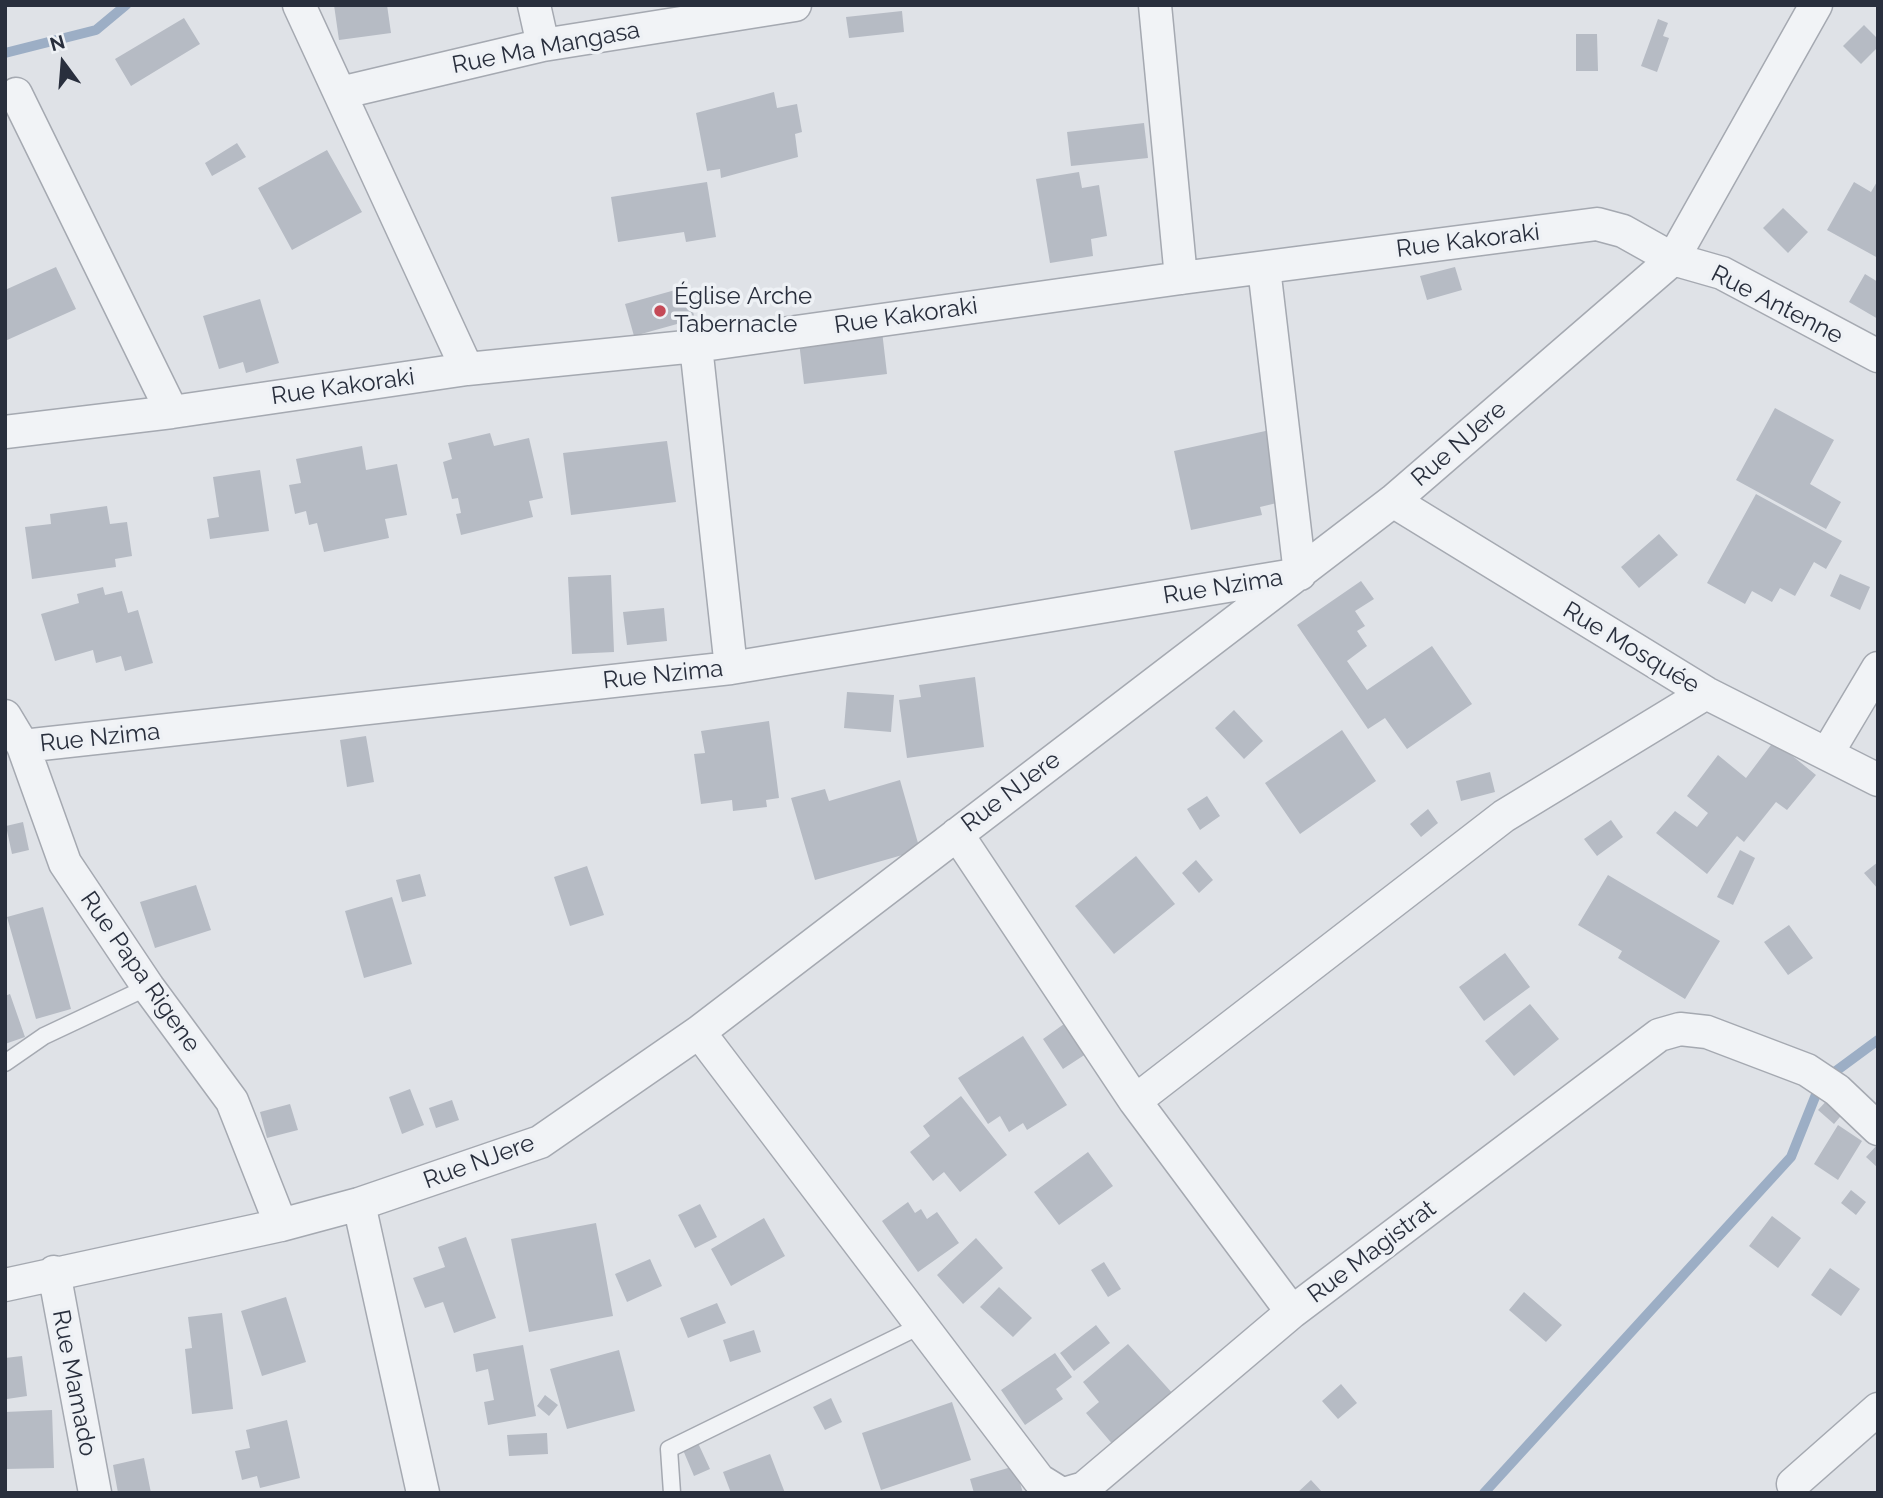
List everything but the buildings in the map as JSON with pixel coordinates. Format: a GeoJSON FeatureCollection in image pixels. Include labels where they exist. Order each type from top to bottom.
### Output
{"type":"FeatureCollection","features":[{"type":"Feature","properties":{"kind":"street"},"geometry":{"type":"LineString","coordinates":[[299,5],[467,369]]}},
{"type":"Feature","properties":{"kind":"street"},"geometry":{"type":"LineString","coordinates":[[534,5],[542,45]]}},
{"type":"Feature","properties":{"kind":"street","name":"Rue Ma Mangasa"},"geometry":{"type":"LineString","coordinates":[[340,93],[542,45],[795,5]]}},
{"type":"Feature","properties":{"kind":"street"},"geometry":{"type":"LineString","coordinates":[[1155,5],[1181,278]]}},
{"type":"Feature","properties":{"kind":"street","name":"Rue NJere"},"geometry":{"type":"LineString","coordinates":[[5,1285],[359,1204],[540,1142],[699,1032],[1393,501],[1673,259],[1816,5]]}},
{"type":"Feature","properties":{"kind":"street"},"geometry":{"type":"LineString","coordinates":[[16,94],[172,412]]}},
{"type":"Feature","properties":{"kind":"street","name":"Rue Kakoraki"},"geometry":{"type":"LineString","coordinates":[[5,432],[172,412],[467,369],[696,346],[1181,278],[1598,224],[1623,231],[1673,259]]}},
{"type":"Feature","properties":{"kind":"street","name":"Rue Antenne"},"geometry":{"type":"LineString","coordinates":[[1673,259],[1722,273],[1878,356]]}},
{"type":"Feature","properties":{"kind":"street"},"geometry":{"type":"LineString","coordinates":[[1264,268],[1300,574]]}},
{"type":"Feature","properties":{"kind":"street"},"geometry":{"type":"LineString","coordinates":[[696,346],[731,668]]}},
{"type":"Feature","properties":{"kind":"street","name":"Rue Mosquée"},"geometry":{"type":"LineString","coordinates":[[1393,501],[1706,693],[1828,752],[1878,780]]}},
{"type":"Feature","properties":{"kind":"street","name":"Rue Nzima"},"geometry":{"type":"LineString","coordinates":[[23,746],[731,668],[1300,574]]}},
{"type":"Feature","properties":{"kind":"street"},"geometry":{"type":"LineString","coordinates":[[1828,752],[1878,668]]}},
{"type":"Feature","properties":{"kind":"street"},"geometry":{"type":"LineString","coordinates":[[1135,1101],[1504,816],[1706,693]]}},
{"type":"Feature","properties":{"kind":"street","name":"Rue Papa Rigene"},"geometry":{"type":"LineString","coordinates":[[5,716],[23,746],[65,863],[148,987],[232,1101],[281,1224]]}},
{"type":"Feature","properties":{"kind":"street","name":"Rue Magistrat"},"geometry":{"type":"LineString","coordinates":[[957,834],[1135,1101],[1293,1312],[1659,1035],[1680,1029],[1707,1032],[1807,1070],[1837,1090],[1878,1129]]}},
{"type":"Feature","properties":{"kind":"street"},"geometry":{"type":"LineString","coordinates":[[699,1032],[1038,1480],[1060,1493]]}},
{"type":"Feature","properties":{"kind":"street"},"geometry":{"type":"LineString","coordinates":[[359,1204],[423,1493]]}},
{"type":"Feature","properties":{"kind":"street","name":"Rue Mamado"},"geometry":{"type":"LineString","coordinates":[[54,1272],[95,1493]]}},
{"type":"Feature","properties":{"kind":"street"},"geometry":{"type":"LineString","coordinates":[[1067,1493],[1084,1488],[1293,1312]]}},
{"type":"Feature","properties":{"kind":"street"},"geometry":{"type":"LineString","coordinates":[[1793,1490],[1878,1409]]}},
{"type":"Feature","properties":{"kind":"lane"},"geometry":{"type":"LineString","coordinates":[[5,1063],[44,1036],[148,987]]}},
{"type":"Feature","properties":{"kind":"lane"},"geometry":{"type":"LineString","coordinates":[[671,1493],[669,1448],[920,1326]]}},
{"type":"Feature","properties":{"kind":"waterway"},"geometry":{"type":"LineString","coordinates":[[5,53],[96,30],[126,5]]}},
{"type":"Feature","properties":{"kind":"waterway"},"geometry":{"type":"LineString","coordinates":[[1484,1493],[1791,1157],[1821,1082],[1878,1040]]}},
{"type":"Feature","properties":{"kind":"place","name":"Église Arche Tabernacle"},"geometry":{"type":"Point","coordinates":[660,311]}}]}
